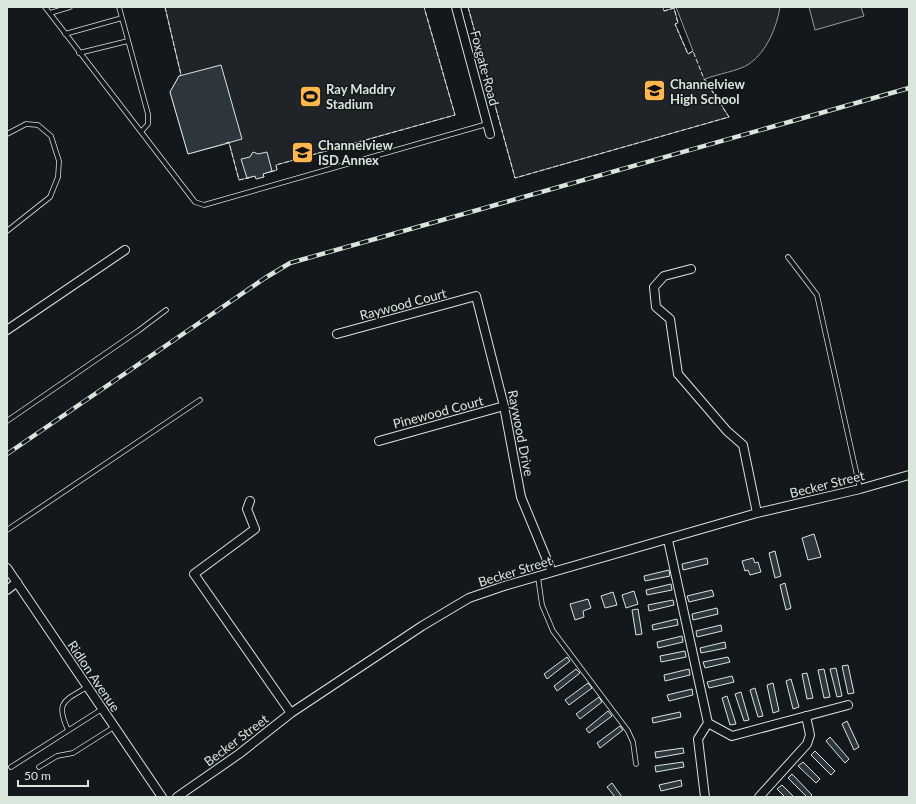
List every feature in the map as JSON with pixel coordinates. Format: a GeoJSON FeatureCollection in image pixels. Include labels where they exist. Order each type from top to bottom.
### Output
{"type":"FeatureCollection","features":[{"type":"Feature","properties":{"kind":"street","name":"Foxgate Road"},"geometry":{"type":"LineString","coordinates":[[456,7],[490,134]]}},
{"type":"Feature","properties":{"kind":"street"},"geometry":{"type":"LineString","coordinates":[[7,330],[125,250]]}},
{"type":"Feature","properties":{"kind":"street"},"geometry":{"type":"LineString","coordinates":[[691,269],[664,276],[654,287],[656,307],[670,319],[678,374],[727,431],[743,445],[757,513]]}},
{"type":"Feature","properties":{"kind":"street","name":"Raywood Court"},"geometry":{"type":"LineString","coordinates":[[337,334],[476,296]]}},
{"type":"Feature","properties":{"kind":"street","name":"Raywood Drive"},"geometry":{"type":"LineString","coordinates":[[476,296],[504,406],[521,497],[552,572]]}},
{"type":"Feature","properties":{"kind":"street","name":"Pinewood Court"},"geometry":{"type":"LineString","coordinates":[[379,441],[504,406]]}},
{"type":"Feature","properties":{"kind":"street","name":"Becker Street"},"geometry":{"type":"LineString","coordinates":[[177,797],[239,754],[291,713],[463,601],[504,586],[668,540],[757,513],[860,489],[909,475]]}},
{"type":"Feature","properties":{"kind":"street"},"geometry":{"type":"LineString","coordinates":[[250,501],[247,509],[255,529],[194,574],[291,713]]}},
{"type":"Feature","properties":{"kind":"street"},"geometry":{"type":"LineString","coordinates":[[668,540],[708,723],[698,738],[705,797]]}},
{"type":"Feature","properties":{"kind":"street","name":"Ridlon Avenue"},"geometry":{"type":"LineString","coordinates":[[7,568],[162,797]]}},
{"type":"Feature","properties":{"kind":"street"},"geometry":{"type":"LineString","coordinates":[[7,590],[17,582]]}},
{"type":"Feature","properties":{"kind":"street"},"geometry":{"type":"LineString","coordinates":[[708,723],[732,736],[848,705]]}},
{"type":"Feature","properties":{"kind":"street"},"geometry":{"type":"LineString","coordinates":[[759,797],[807,744],[810,735],[806,716]]}},
{"type":"Feature","properties":{"kind":"lane"},"geometry":{"type":"LineString","coordinates":[[45,7],[195,202],[204,205],[487,124]]}},
{"type":"Feature","properties":{"kind":"lane"},"geometry":{"type":"LineString","coordinates":[[50,13],[70,7]]}},
{"type":"Feature","properties":{"kind":"lane"},"geometry":{"type":"LineString","coordinates":[[119,7],[148,114],[148,124],[141,132]]}},
{"type":"Feature","properties":{"kind":"lane"},"geometry":{"type":"LineString","coordinates":[[65,34],[122,18]]}},
{"type":"Feature","properties":{"kind":"lane"},"geometry":{"type":"LineString","coordinates":[[79,53],[128,41]]}},
{"type":"Feature","properties":{"kind":"lane"},"geometry":{"type":"LineString","coordinates":[[7,134],[26,124],[38,125],[51,136],[59,161],[58,177],[50,197],[7,231]]}},
{"type":"Feature","properties":{"kind":"lane"},"geometry":{"type":"LineString","coordinates":[[788,257],[817,295],[860,489]]}},
{"type":"Feature","properties":{"kind":"lane"},"geometry":{"type":"LineString","coordinates":[[7,420],[138,331],[166,310]]}},
{"type":"Feature","properties":{"kind":"lane"},"geometry":{"type":"LineString","coordinates":[[7,530],[200,400]]}},
{"type":"Feature","properties":{"kind":"lane"},"geometry":{"type":"LineString","coordinates":[[538,576],[542,605],[553,631],[628,731],[633,742],[636,764]]}},
{"type":"Feature","properties":{"kind":"lane"},"geometry":{"type":"LineString","coordinates":[[68,730],[62,714],[62,706],[69,698],[87,686]]}},
{"type":"Feature","properties":{"kind":"lane"},"geometry":{"type":"LineString","coordinates":[[11,767],[102,709]]}},
{"type":"Feature","properties":{"kind":"lane"},"geometry":{"type":"LineString","coordinates":[[39,767],[57,756],[73,753],[114,727]]}},
{"type":"Feature","properties":{"kind":"shaded area","name":"Ray Maddry Stadium"},"geometry":{"type":"Polygon","coordinates":[[[165,7],[424,7],[455,115],[276,165],[277,170],[263,174],[264,177],[255,176],[239,180],[229,143],[188,154],[170,92],[181,75],[165,7]]]}},
{"type":"Feature","properties":{"kind":"shaded area","name":"Channelview High School"},"geometry":{"type":"Polygon","coordinates":[[[468,7],[663,7],[664,11],[674,8],[678,23],[675,24],[688,54],[693,51],[676,7],[780,7],[774,30],[766,46],[755,59],[740,69],[705,79],[729,117],[515,178],[468,7]]]}},
{"type":"Feature","properties":{"kind":"shaded area"},"geometry":{"type":"Polygon","coordinates":[[[809,7],[861,7],[864,16],[815,30],[809,7]]]}},
{"type":"Feature","properties":{"kind":"building"},"geometry":{"type":"Polygon","coordinates":[[[221,65],[242,139],[188,154],[170,92],[179,76],[221,65]]]}},
{"type":"Feature","properties":{"kind":"building"},"geometry":{"type":"Polygon","coordinates":[[[253,152],[258,154],[267,152],[272,171],[263,174],[264,177],[256,179],[255,176],[247,178],[241,159],[250,157],[253,152]]]}},
{"type":"Feature","properties":{"kind":"building"},"geometry":{"type":"Polygon","coordinates":[[[814,534],[821,557],[808,560],[802,538],[814,534]]]}},
{"type":"Feature","properties":{"kind":"building"},"geometry":{"type":"Polygon","coordinates":[[[775,551],[781,576],[775,578],[769,553],[775,551]]]}},
{"type":"Feature","properties":{"kind":"building"},"geometry":{"type":"Polygon","coordinates":[[[707,558],[708,564],[683,570],[682,564],[707,558]]]}},
{"type":"Feature","properties":{"kind":"building"},"geometry":{"type":"Polygon","coordinates":[[[753,558],[755,563],[758,562],[761,572],[750,575],[748,570],[745,571],[742,561],[753,558]]]}},
{"type":"Feature","properties":{"kind":"building"},"geometry":{"type":"Polygon","coordinates":[[[669,570],[670,576],[645,581],[644,576],[669,570]]]}},
{"type":"Feature","properties":{"kind":"building"},"geometry":{"type":"Polygon","coordinates":[[[785,583],[791,608],[786,610],[780,585],[785,583]]]}},
{"type":"Feature","properties":{"kind":"building"},"geometry":{"type":"Polygon","coordinates":[[[671,584],[672,590],[647,595],[646,590],[671,584]]]}},
{"type":"Feature","properties":{"kind":"building"},"geometry":{"type":"Polygon","coordinates":[[[712,590],[714,596],[689,602],[687,596],[712,590]]]}},
{"type":"Feature","properties":{"kind":"building"},"geometry":{"type":"Polygon","coordinates":[[[634,591],[638,604],[626,608],[622,595],[634,591]]]}},
{"type":"Feature","properties":{"kind":"building"},"geometry":{"type":"Polygon","coordinates":[[[613,592],[617,605],[605,608],[601,596],[613,592]]]}},
{"type":"Feature","properties":{"kind":"building"},"geometry":{"type":"Polygon","coordinates":[[[588,599],[591,608],[583,611],[584,617],[575,620],[570,604],[588,599]]]}},
{"type":"Feature","properties":{"kind":"building"},"geometry":{"type":"Polygon","coordinates":[[[673,600],[674,605],[649,611],[648,605],[673,600]]]}},
{"type":"Feature","properties":{"kind":"building"},"geometry":{"type":"Polygon","coordinates":[[[717,608],[718,614],[693,620],[692,614],[717,608]]]}},
{"type":"Feature","properties":{"kind":"building"},"geometry":{"type":"Polygon","coordinates":[[[638,609],[642,634],[636,635],[632,610],[638,609]]]}},
{"type":"Feature","properties":{"kind":"building"},"geometry":{"type":"Polygon","coordinates":[[[677,619],[678,625],[653,630],[652,625],[677,619]]]}},
{"type":"Feature","properties":{"kind":"building"},"geometry":{"type":"Polygon","coordinates":[[[721,625],[722,631],[697,637],[696,631],[721,625]]]}},
{"type":"Feature","properties":{"kind":"building"},"geometry":{"type":"Polygon","coordinates":[[[682,636],[683,642],[658,648],[657,642],[682,636]]]}},
{"type":"Feature","properties":{"kind":"building"},"geometry":{"type":"Polygon","coordinates":[[[725,642],[726,648],[701,653],[700,648],[725,642]]]}},
{"type":"Feature","properties":{"kind":"building"},"geometry":{"type":"Polygon","coordinates":[[[685,651],[686,657],[661,662],[660,656],[685,651]]]}},
{"type":"Feature","properties":{"kind":"building"},"geometry":{"type":"Polygon","coordinates":[[[567,657],[570,661],[547,679],[544,674],[567,657]]]}},
{"type":"Feature","properties":{"kind":"building"},"geometry":{"type":"Polygon","coordinates":[[[728,657],[730,662],[705,668],[703,662],[728,657]]]}},
{"type":"Feature","properties":{"kind":"building"},"geometry":{"type":"Polygon","coordinates":[[[848,665],[854,693],[848,694],[842,666],[848,665]]]}},
{"type":"Feature","properties":{"kind":"building"},"geometry":{"type":"Polygon","coordinates":[[[836,668],[842,696],[837,697],[830,669],[836,668]]]}},
{"type":"Feature","properties":{"kind":"building"},"geometry":{"type":"Polygon","coordinates":[[[576,669],[580,673],[557,691],[554,686],[576,669]]]}},
{"type":"Feature","properties":{"kind":"building"},"geometry":{"type":"Polygon","coordinates":[[[689,669],[690,675],[665,681],[664,675],[689,669]]]}},
{"type":"Feature","properties":{"kind":"building"},"geometry":{"type":"Polygon","coordinates":[[[824,669],[830,697],[824,698],[818,670],[824,669]]]}},
{"type":"Feature","properties":{"kind":"building"},"geometry":{"type":"Polygon","coordinates":[[[807,673],[813,698],[807,699],[802,674],[807,673]]]}},
{"type":"Feature","properties":{"kind":"building"},"geometry":{"type":"Polygon","coordinates":[[[732,676],[734,682],[709,688],[707,682],[732,676]]]}},
{"type":"Feature","properties":{"kind":"building"},"geometry":{"type":"Polygon","coordinates":[[[791,679],[799,707],[793,709],[786,681],[791,679]]]}},
{"type":"Feature","properties":{"kind":"building"},"geometry":{"type":"Polygon","coordinates":[[[588,683],[592,688],[569,705],[565,700],[588,683]]]}},
{"type":"Feature","properties":{"kind":"building"},"geometry":{"type":"Polygon","coordinates":[[[773,683],[779,711],[773,713],[767,685],[773,683]]]}},
{"type":"Feature","properties":{"kind":"building"},"geometry":{"type":"Polygon","coordinates":[[[755,688],[763,716],[758,717],[750,690],[755,688]]]}},
{"type":"Feature","properties":{"kind":"building"},"geometry":{"type":"Polygon","coordinates":[[[692,689],[693,695],[669,701],[667,695],[692,689]]]}},
{"type":"Feature","properties":{"kind":"building"},"geometry":{"type":"Polygon","coordinates":[[[741,692],[749,720],[744,721],[735,694],[741,692]]]}},
{"type":"Feature","properties":{"kind":"building"},"geometry":{"type":"Polygon","coordinates":[[[727,696],[736,724],[730,725],[722,698],[727,696]]]}},
{"type":"Feature","properties":{"kind":"building"},"geometry":{"type":"Polygon","coordinates":[[[599,697],[602,702],[580,719],[576,714],[599,697]]]}},
{"type":"Feature","properties":{"kind":"building"},"geometry":{"type":"Polygon","coordinates":[[[608,711],[612,716],[589,733],[586,729],[608,711]]]}},
{"type":"Feature","properties":{"kind":"building"},"geometry":{"type":"Polygon","coordinates":[[[680,712],[681,717],[653,723],[652,718],[680,712]]]}},
{"type":"Feature","properties":{"kind":"building"},"geometry":{"type":"Polygon","coordinates":[[[847,721],[859,747],[854,750],[842,724],[847,721]]]}},
{"type":"Feature","properties":{"kind":"building"},"geometry":{"type":"Polygon","coordinates":[[[620,726],[623,730],[600,748],[597,743],[620,726]]]}},
{"type":"Feature","properties":{"kind":"building"},"geometry":{"type":"Polygon","coordinates":[[[830,737],[849,759],[845,763],[826,741],[830,737]]]}},
{"type":"Feature","properties":{"kind":"building"},"geometry":{"type":"Polygon","coordinates":[[[683,748],[684,753],[656,758],[655,752],[683,748]]]}},
{"type":"Feature","properties":{"kind":"building"},"geometry":{"type":"Polygon","coordinates":[[[815,751],[835,771],[831,775],[811,755],[815,751]]]}},
{"type":"Feature","properties":{"kind":"building"},"geometry":{"type":"Polygon","coordinates":[[[683,762],[684,767],[656,772],[655,766],[683,762]]]}},
{"type":"Feature","properties":{"kind":"building"},"geometry":{"type":"Polygon","coordinates":[[[803,762],[820,779],[816,783],[798,766],[803,762]]]}},
{"type":"Feature","properties":{"kind":"building"},"geometry":{"type":"Polygon","coordinates":[[[792,774],[812,795],[810,797],[807,797],[788,778],[792,774]]]}},
{"type":"Feature","properties":{"kind":"building"},"geometry":{"type":"Polygon","coordinates":[[[681,780],[682,786],[661,791],[659,785],[681,780]]]}},
{"type":"Feature","properties":{"kind":"building"},"geometry":{"type":"Polygon","coordinates":[[[612,783],[622,797],[615,797],[607,787],[612,783]]]}},
{"type":"Feature","properties":{"kind":"building"},"geometry":{"type":"Polygon","coordinates":[[[782,785],[794,797],[785,797],[777,789],[782,785]]]}},
{"type":"Feature","properties":{"kind":"railway"},"geometry":{"type":"LineString","coordinates":[[7,454],[265,278],[290,263],[909,88]]}},
{"type":"Feature","properties":{"kind":"fence"},"geometry":{"type":"LineString","coordinates":[[165,7],[180,76]]}},
{"type":"Feature","properties":{"kind":"fence"},"geometry":{"type":"LineString","coordinates":[[270,172],[277,170],[276,165],[455,115],[424,7]]}},
{"type":"Feature","properties":{"kind":"fence"},"geometry":{"type":"LineString","coordinates":[[468,7],[515,178],[729,117],[704,79],[693,51],[688,54],[675,24],[678,23],[674,8],[664,11],[663,7]]}},
{"type":"Feature","properties":{"kind":"fence"},"geometry":{"type":"LineString","coordinates":[[226,143],[229,142],[239,180],[249,178]]}},
{"type":"Feature","properties":{"kind":"place","name":"Channelview High School"},"geometry":{"type":"Point","coordinates":[654,91]}},
{"type":"Feature","properties":{"kind":"place","name":"Ray Maddry Stadium"},"geometry":{"type":"Point","coordinates":[310,96]}},
{"type":"Feature","properties":{"kind":"place","name":"Channelview ISD Annex"},"geometry":{"type":"Point","coordinates":[302,152]}}]}
